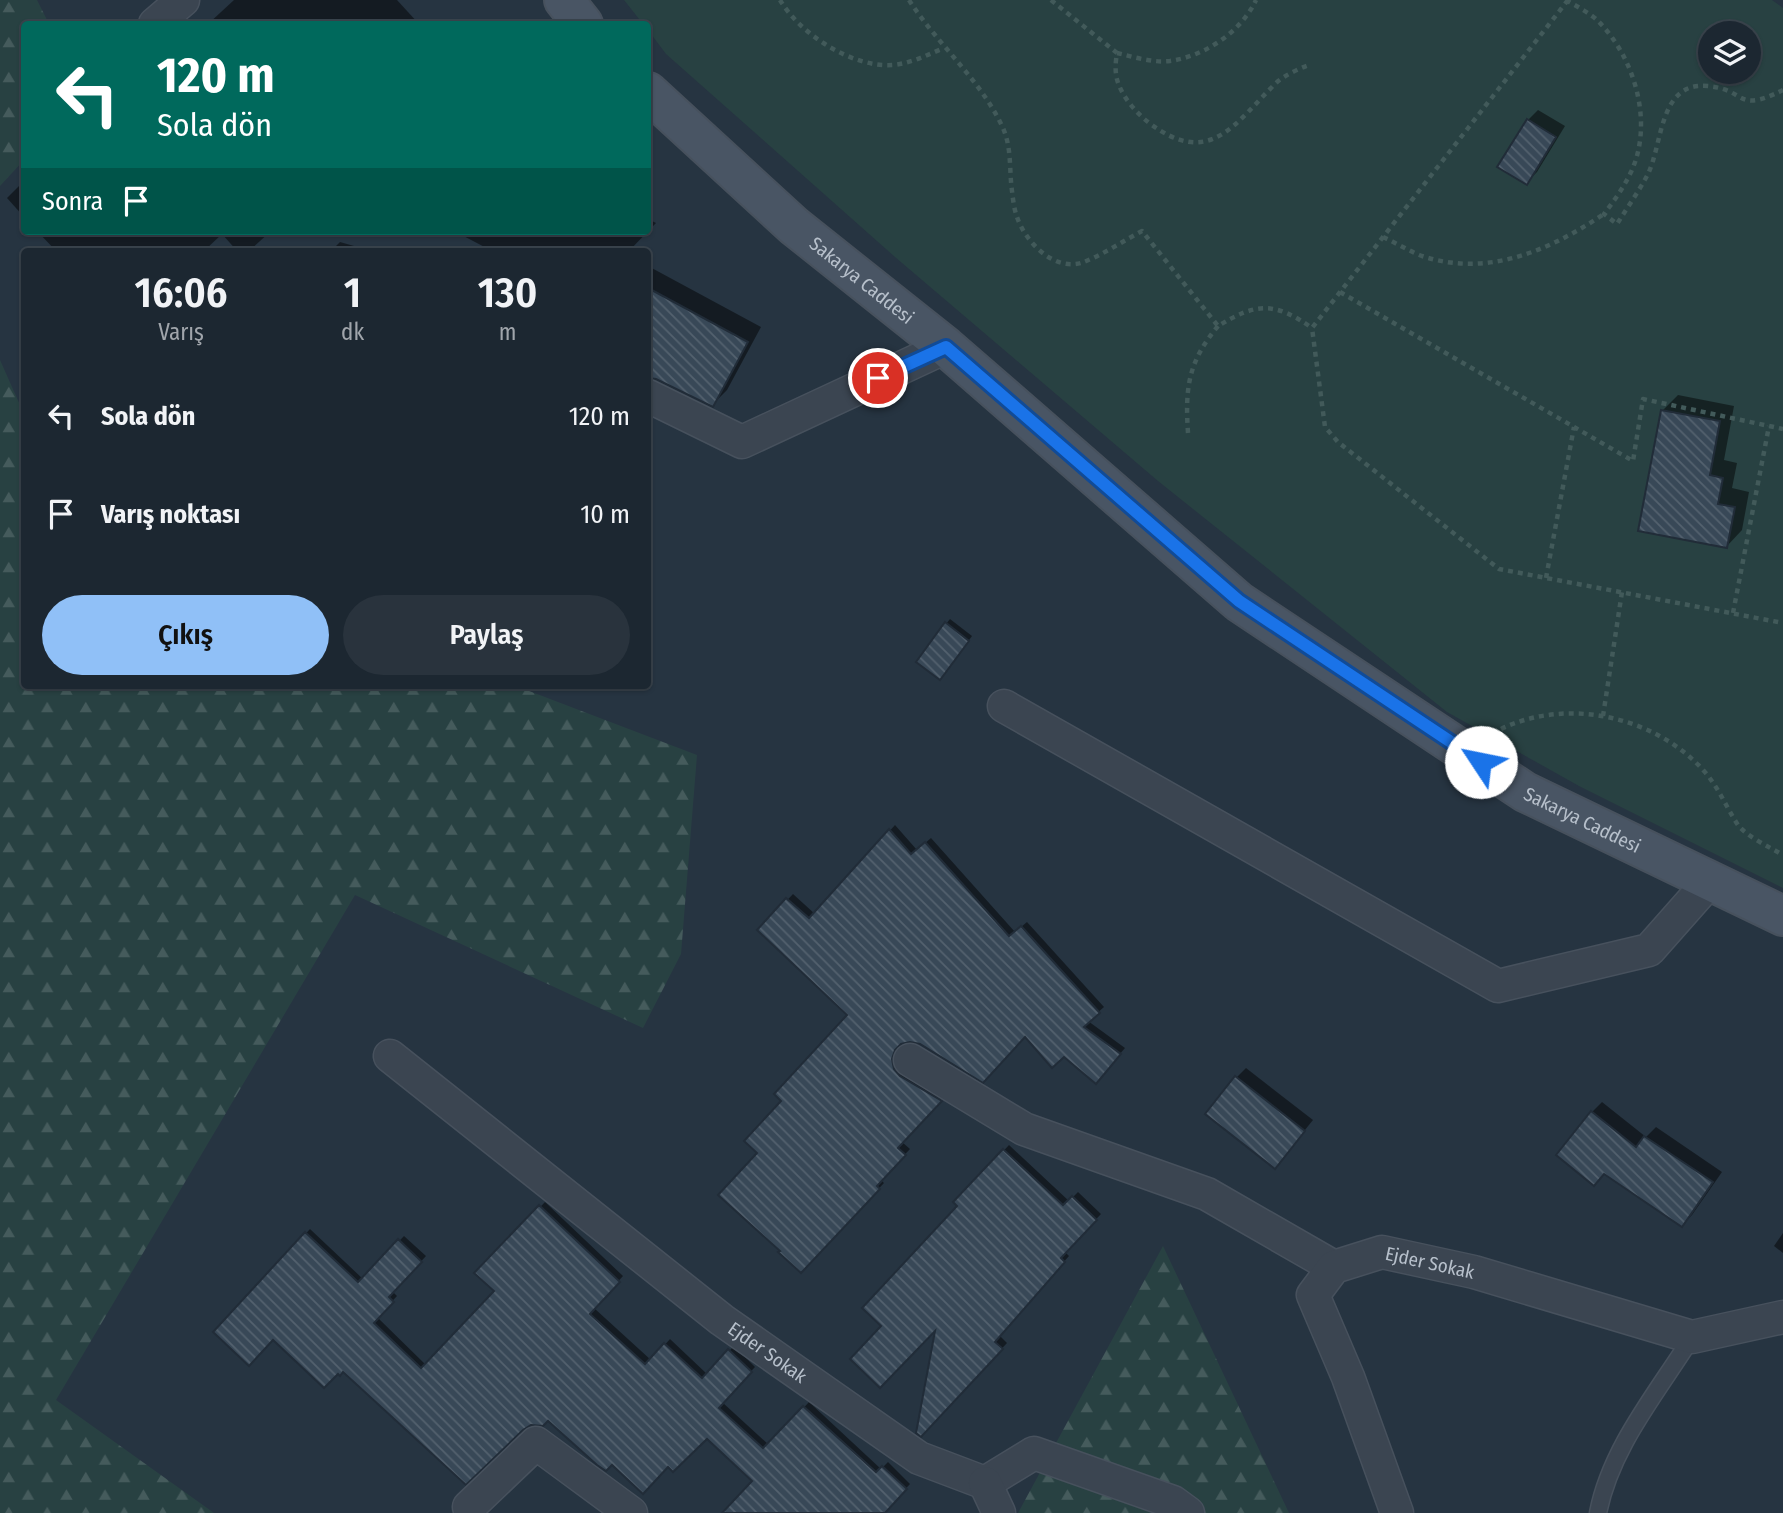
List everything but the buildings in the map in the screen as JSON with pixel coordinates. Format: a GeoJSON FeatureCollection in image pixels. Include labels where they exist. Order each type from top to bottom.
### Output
{"type":"FeatureCollection","features":[{"type":"Feature","properties":{"kind":"main road"},"geometry":{"type":"LineString","coordinates":[[564,0],[581,21]]}},
{"type":"Feature","properties":{"kind":"main road","name":"Sakarya Caddesi"},"geometry":{"type":"LineString","coordinates":[[651,95],[794,226],[946,347],[1239,601],[1525,792],[1783,916]]}},
{"type":"Feature","properties":{"kind":"street"},"geometry":{"type":"LineString","coordinates":[[158,21],[183,0]]}},
{"type":"Feature","properties":{"kind":"street"},"geometry":{"type":"LineString","coordinates":[[651,397],[742,442],[946,347]]}},
{"type":"Feature","properties":{"kind":"street"},"geometry":{"type":"LineString","coordinates":[[1004,706],[1498,986],[1649,950],[1710,881]]}},
{"type":"Feature","properties":{"kind":"street","name":"Ejder Sokak"},"geometry":{"type":"LineString","coordinates":[[390,1056],[722,1320],[919,1458],[985,1483]]}},
{"type":"Feature","properties":{"kind":"street"},"geometry":{"type":"LineString","coordinates":[[910,1060],[1024,1129],[1207,1195],[1334,1267],[1313,1295],[1348,1377],[1397,1513]]}},
{"type":"Feature","properties":{"kind":"street","name":"Ejder Sokak"},"geometry":{"type":"LineString","coordinates":[[1334,1267],[1382,1252],[1474,1272],[1692,1337],[1783,1317]]}},
{"type":"Feature","properties":{"kind":"street"},"geometry":{"type":"LineString","coordinates":[[469,1507],[536,1443],[631,1513]]}},
{"type":"Feature","properties":{"kind":"street"},"geometry":{"type":"LineString","coordinates":[[999,1513],[985,1483],[1034,1453],[1173,1502],[1188,1513]]}},
{"type":"Feature","properties":{"kind":"lane"},"geometry":{"type":"LineString","coordinates":[[1598,1513],[1613,1463],[1630,1430],[1692,1337]]}},
{"type":"Feature","properties":{"kind":"path"},"geometry":{"type":"LineString","coordinates":[[780,0],[789,15],[810,34],[836,50],[863,61],[890,65],[915,61],[944,48]]}},
{"type":"Feature","properties":{"kind":"path"},"geometry":{"type":"LineString","coordinates":[[909,0],[974,84],[1002,127],[1010,150],[1016,216],[1025,235],[1042,253],[1059,261],[1079,264],[1142,231],[1218,326]]}},
{"type":"Feature","properties":{"kind":"path"},"geometry":{"type":"LineString","coordinates":[[1051,0],[1117,52],[1144,60],[1170,61],[1192,55],[1219,42],[1239,26],[1256,0]]}},
{"type":"Feature","properties":{"kind":"path"},"geometry":{"type":"LineString","coordinates":[[1383,237],[1422,256],[1474,264],[1505,261],[1570,237],[1604,214],[1632,171],[1640,141],[1640,100],[1631,72],[1616,45],[1597,20],[1567,0],[1312,328],[1325,427],[1338,442],[1499,569],[1783,623]]}},
{"type":"Feature","properties":{"kind":"path"},"geometry":{"type":"LineString","coordinates":[[1117,52],[1116,76],[1126,97],[1142,117],[1158,130],[1180,140],[1205,142],[1226,134],[1245,118],[1278,82],[1309,65]]}},
{"type":"Feature","properties":{"kind":"path"},"geometry":{"type":"LineString","coordinates":[[1604,214],[1617,224],[1649,172],[1670,104],[1681,92],[1699,86],[1712,86],[1746,102],[1762,101],[1783,90]]}},
{"type":"Feature","properties":{"kind":"path"},"geometry":{"type":"LineString","coordinates":[[1340,292],[1633,461],[1643,399],[1783,429]]}},
{"type":"Feature","properties":{"kind":"path"},"geometry":{"type":"LineString","coordinates":[[1188,433],[1188,387],[1192,365],[1203,344],[1218,326],[1242,312],[1260,308],[1278,310],[1294,316],[1312,328]]}},
{"type":"Feature","properties":{"kind":"path"},"geometry":{"type":"LineString","coordinates":[[1733,613],[1769,426]]}},
{"type":"Feature","properties":{"kind":"path"},"geometry":{"type":"LineString","coordinates":[[1546,578],[1574,427]]}},
{"type":"Feature","properties":{"kind":"path"},"geometry":{"type":"LineString","coordinates":[[1603,716],[1622,592]]}},
{"type":"Feature","properties":{"kind":"path"},"geometry":{"type":"LineString","coordinates":[[1496,732],[1512,724],[1544,716],[1603,716],[1636,724],[1660,736],[1687,755],[1719,790],[1740,828],[1783,855]]}},
{"type":"Feature","properties":{"kind":"green space"},"geometry":{"type":"Polygon","coordinates":[[[0,0],[37,0],[48,21],[21,21],[21,163],[0,186],[0,0]]]}},
{"type":"Feature","properties":{"kind":"green space"},"geometry":{"type":"Polygon","coordinates":[[[624,0],[1772,0],[1783,8],[1783,888],[1579,786],[1447,712],[1158,481],[895,257],[666,54],[651,34],[651,21],[641,21],[624,0]]]}},
{"type":"Feature","properties":{"kind":"green space"},"geometry":{"type":"Polygon","coordinates":[[[0,360],[21,407],[21,689],[524,689],[697,755],[681,954],[643,1028],[355,895],[56,1400],[214,1513],[0,1513],[0,360]]]}},
{"type":"Feature","properties":{"kind":"green space"},"geometry":{"type":"Polygon","coordinates":[[[1163,1246],[1289,1513],[1018,1513],[1163,1246]]]}},
{"type":"Feature","properties":{"kind":"route"},"geometry":{"type":"LineString","coordinates":[[878,378],[946,347],[1239,601],[1481,762]]}}]}
